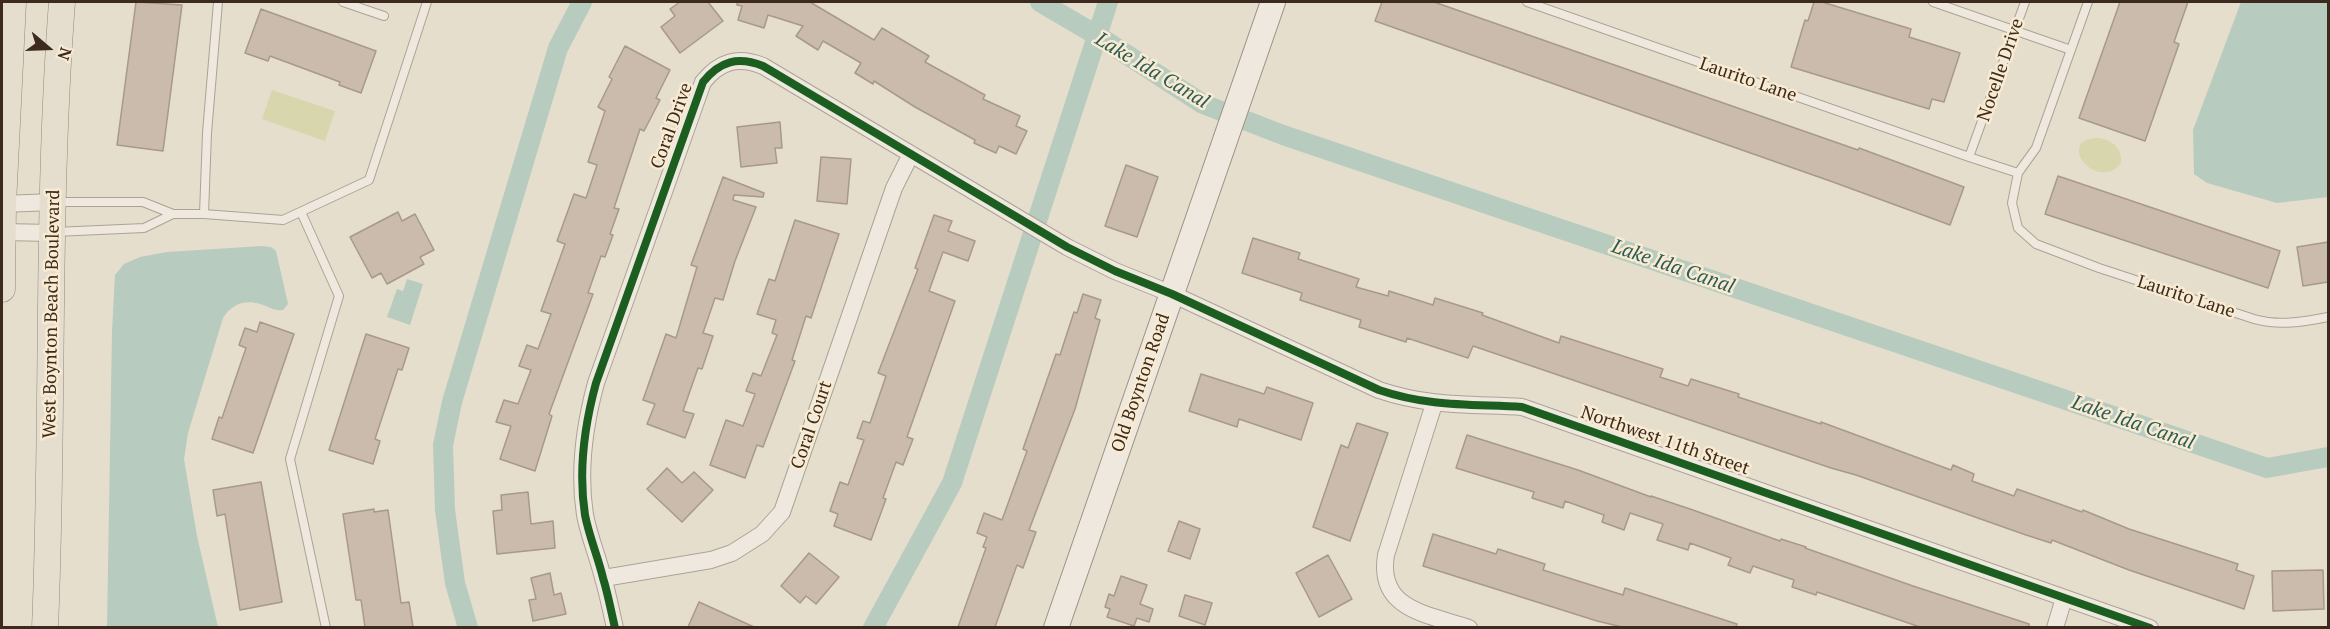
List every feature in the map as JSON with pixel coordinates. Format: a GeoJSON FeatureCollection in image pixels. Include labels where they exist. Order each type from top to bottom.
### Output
{"type":"FeatureCollection","features":[{"type":"Feature","properties":{"kind":"main road"},"geometry":{"type":"LineString","coordinates":[[2,289],[2,204],[13,2]]}},
{"type":"Feature","properties":{"kind":"main road","name":"West Boynton Beach Boulevard"},"geometry":{"type":"LineString","coordinates":[[45,627],[52,233],[57,67],[62,2]]}},
{"type":"Feature","properties":{"kind":"street","name":"Old Boynton Road"},"geometry":{"type":"LineString","coordinates":[[1060,625],[1215,166],[1273,2]]}},
{"type":"Feature","properties":{"kind":"street","name":"Coral Drive"},"geometry":{"type":"LineString","coordinates":[[615,627],[604,578],[585,517],[582,449],[587,416],[596,383],[703,82],[723,63],[736,60],[750,61],[763,66],[1066,247],[1115,271],[1172,294]]}},
{"type":"Feature","properties":{"kind":"street","name":"Coral Court"},"geometry":{"type":"LineString","coordinates":[[604,578],[711,560],[732,554],[762,534],[782,512],[894,188],[911,154]]}},
{"type":"Feature","properties":{"kind":"street"},"geometry":{"type":"LineString","coordinates":[[2,204],[54,202]]}},
{"type":"Feature","properties":{"kind":"street"},"geometry":{"type":"LineString","coordinates":[[2,232],[52,233]]}},
{"type":"Feature","properties":{"kind":"street","name":"Northwest 11th Street"},"geometry":{"type":"LineString","coordinates":[[1172,294],[1379,390],[1405,399],[1434,404],[1522,407],[2150,627]]}},
{"type":"Feature","properties":{"kind":"street"},"geometry":{"type":"LineString","coordinates":[[1434,404],[1386,555],[1384,568],[1386,582],[1392,594],[1401,604],[1469,627]]}},
{"type":"Feature","properties":{"kind":"street"},"geometry":{"type":"LineString","coordinates":[[2055,627],[2064,598]]}},
{"type":"Feature","properties":{"kind":"lane"},"geometry":{"type":"LineString","coordinates":[[204,214],[207,133],[218,2]]}},
{"type":"Feature","properties":{"kind":"lane"},"geometry":{"type":"LineString","coordinates":[[343,2],[384,16]]}},
{"type":"Feature","properties":{"kind":"lane"},"geometry":{"type":"LineString","coordinates":[[54,202],[142,202],[173,214],[283,220],[369,180],[427,2]]}},
{"type":"Feature","properties":{"kind":"lane","name":"Laurito Lane"},"geometry":{"type":"LineString","coordinates":[[1527,2],[2018,173],[2012,203],[2018,228],[2037,244],[2098,268],[2271,324],[2295,323],[2328,317]]}},
{"type":"Feature","properties":{"kind":"lane"},"geometry":{"type":"LineString","coordinates":[[1933,2],[2071,50]]}},
{"type":"Feature","properties":{"kind":"lane","name":"Nocelle Drive"},"geometry":{"type":"LineString","coordinates":[[1969,157],[2025,2]]}},
{"type":"Feature","properties":{"kind":"lane"},"geometry":{"type":"LineString","coordinates":[[2018,173],[2036,148],[2088,2]]}},
{"type":"Feature","properties":{"kind":"lane"},"geometry":{"type":"LineString","coordinates":[[301,212],[339,296],[290,459],[326,627]]}},
{"type":"Feature","properties":{"kind":"lane"},"geometry":{"type":"LineString","coordinates":[[52,233],[144,228],[173,214]]}},
{"type":"Feature","properties":{"kind":"shaded area"},"geometry":{"type":"Polygon","coordinates":[[[2241,2],[2328,2],[2328,197],[2277,203],[2207,183],[2194,174],[2193,130],[2241,2]]]}},
{"type":"Feature","properties":{"kind":"shaded area"},"geometry":{"type":"Polygon","coordinates":[[[272,90],[335,111],[325,141],[262,119],[272,90]]]}},
{"type":"Feature","properties":{"kind":"shaded area"},"geometry":{"type":"Polygon","coordinates":[[[2099,138],[2112,143],[2120,153],[2121,163],[2111,171],[2101,172],[2091,169],[2079,154],[2080,146],[2086,140],[2099,138]]]}},
{"type":"Feature","properties":{"kind":"shaded area"},"geometry":{"type":"Polygon","coordinates":[[[271,247],[276,251],[288,304],[283,310],[279,310],[249,302],[243,303],[230,310],[223,318],[188,433],[184,459],[197,536],[218,627],[107,627],[115,275],[124,264],[140,257],[167,252],[271,247]]]}},
{"type":"Feature","properties":{"kind":"shaded area"},"geometry":{"type":"Polygon","coordinates":[[[407,279],[423,284],[410,325],[387,317],[397,289],[403,291],[407,279]]]}},
{"type":"Feature","properties":{"kind":"building"},"geometry":{"type":"Polygon","coordinates":[[[136,2],[182,5],[163,151],[117,145],[136,2]]]}},
{"type":"Feature","properties":{"kind":"building"},"geometry":{"type":"Polygon","coordinates":[[[680,2],[708,2],[723,21],[680,53],[661,27],[675,16],[670,9],[680,2]]]}},
{"type":"Feature","properties":{"kind":"building"},"geometry":{"type":"Polygon","coordinates":[[[737,2],[810,2],[874,40],[882,28],[929,56],[925,62],[985,95],[983,99],[1020,116],[1016,126],[1027,131],[1016,154],[999,146],[996,153],[974,143],[975,140],[874,81],[873,84],[855,73],[861,63],[823,41],[818,50],[796,36],[803,26],[768,15],[764,28],[738,20],[742,6],[737,5],[737,2]]]}},
{"type":"Feature","properties":{"kind":"building"},"geometry":{"type":"Polygon","coordinates":[[[1382,2],[1434,2],[1858,150],[1859,148],[1964,187],[1950,225],[1375,21],[1382,2]]]}},
{"type":"Feature","properties":{"kind":"building"},"geometry":{"type":"Polygon","coordinates":[[[1814,2],[1822,2],[1911,29],[1909,37],[1960,53],[1944,102],[1932,99],[1929,109],[1791,67],[1805,20],[1808,21],[1814,2]]]}},
{"type":"Feature","properties":{"kind":"building"},"geometry":{"type":"Polygon","coordinates":[[[2120,2],[2188,2],[2174,42],[2179,44],[2145,141],[2079,118],[2120,2]]]}},
{"type":"Feature","properties":{"kind":"building"},"geometry":{"type":"Polygon","coordinates":[[[261,9],[376,51],[361,93],[339,85],[340,82],[270,56],[268,61],[245,53],[261,9]]]}},
{"type":"Feature","properties":{"kind":"building"},"geometry":{"type":"Polygon","coordinates":[[[625,46],[670,70],[656,98],[660,100],[644,131],[640,129],[614,208],[619,209],[610,234],[613,235],[605,257],[601,256],[588,293],[593,294],[549,414],[552,416],[535,471],[500,459],[511,426],[496,422],[504,400],[518,404],[531,370],[519,366],[527,345],[538,349],[551,314],[541,311],[565,244],[557,241],[574,194],[586,198],[597,165],[588,162],[605,111],[598,107],[612,79],[609,77],[625,46]]]}},
{"type":"Feature","properties":{"kind":"building"},"geometry":{"type":"Polygon","coordinates":[[[780,122],[782,148],[775,148],[777,163],[741,167],[737,127],[780,122]]]}},
{"type":"Feature","properties":{"kind":"building"},"geometry":{"type":"Polygon","coordinates":[[[821,157],[851,159],[847,204],[817,201],[821,157]]]}},
{"type":"Feature","properties":{"kind":"building"},"geometry":{"type":"Polygon","coordinates":[[[1126,165],[1158,177],[1137,237],[1105,226],[1126,165]]]}},
{"type":"Feature","properties":{"kind":"building"},"geometry":{"type":"Polygon","coordinates":[[[2058,176],[2280,251],[2268,288],[2045,214],[2058,176]]]}},
{"type":"Feature","properties":{"kind":"building"},"geometry":{"type":"Polygon","coordinates":[[[723,177],[764,193],[763,197],[734,195],[733,200],[756,207],[723,300],[715,298],[703,333],[713,336],[702,369],[698,368],[683,411],[694,414],[685,438],[647,424],[655,404],[643,400],[666,334],[676,338],[697,267],[691,265],[723,177]]]}},
{"type":"Feature","properties":{"kind":"building"},"geometry":{"type":"Polygon","coordinates":[[[398,212],[402,221],[415,214],[434,250],[420,257],[424,264],[387,284],[381,273],[372,278],[350,237],[398,212]]]}},
{"type":"Feature","properties":{"kind":"building"},"geometry":{"type":"Polygon","coordinates":[[[934,215],[952,221],[948,231],[975,241],[968,261],[943,252],[929,291],[955,301],[907,437],[913,439],[903,465],[896,462],[871,540],[834,526],[838,514],[830,511],[840,482],[848,485],[864,440],[857,438],[863,421],[870,423],[886,376],[878,373],[918,269],[915,268],[934,215]]]}},
{"type":"Feature","properties":{"kind":"building"},"geometry":{"type":"Polygon","coordinates":[[[795,220],[839,234],[811,318],[806,316],[792,360],[795,361],[763,447],[757,445],[745,478],[710,465],[726,420],[743,426],[755,394],[746,391],[753,373],[761,376],[777,335],[772,333],[776,320],[757,314],[769,279],[775,281],[795,220]]]}},
{"type":"Feature","properties":{"kind":"building"},"geometry":{"type":"Polygon","coordinates":[[[1253,238],[1300,253],[1298,259],[1359,279],[1356,287],[1388,296],[1389,291],[1433,305],[1435,298],[1483,313],[1482,315],[1559,343],[1561,336],[1663,369],[1660,377],[1688,386],[1691,379],[1739,394],[1738,397],[1821,424],[1821,422],[1951,470],[1953,465],[1974,474],[1972,481],[2014,496],[2017,489],[2082,512],[2083,510],[2129,529],[2238,564],[2236,570],[2254,576],[2244,609],[2129,570],[2052,540],[2051,543],[2026,535],[1473,346],[1468,358],[1407,338],[1406,342],[1359,327],[1361,320],[1300,300],[1302,293],[1242,273],[1253,238]]]}},
{"type":"Feature","properties":{"kind":"building"},"geometry":{"type":"Polygon","coordinates":[[[2328,242],[2328,282],[2303,286],[2297,247],[2328,242]]]}},
{"type":"Feature","properties":{"kind":"building"},"geometry":{"type":"Polygon","coordinates":[[[1083,294],[1101,300],[1095,318],[1100,320],[1075,409],[1029,530],[1036,532],[1023,568],[1017,565],[995,627],[958,627],[986,548],[983,547],[987,537],[977,533],[984,513],[1002,520],[1027,451],[1023,449],[1056,354],[1060,355],[1074,312],[1077,313],[1083,294]]]}},
{"type":"Feature","properties":{"kind":"building"},"geometry":{"type":"Polygon","coordinates":[[[260,322],[294,334],[253,453],[212,439],[219,417],[222,418],[246,348],[239,345],[245,328],[257,332],[260,322]]]}},
{"type":"Feature","properties":{"kind":"building"},"geometry":{"type":"Polygon","coordinates":[[[366,334],[409,348],[402,370],[398,369],[375,439],[380,441],[373,464],[329,450],[366,334]]]}},
{"type":"Feature","properties":{"kind":"building"},"geometry":{"type":"Polygon","coordinates":[[[1201,374],[1264,394],[1267,387],[1313,403],[1301,440],[1239,419],[1237,427],[1189,411],[1201,374]]]}},
{"type":"Feature","properties":{"kind":"building"},"geometry":{"type":"Polygon","coordinates":[[[1357,423],[1388,433],[1350,541],[1313,527],[1341,445],[1348,448],[1357,423]]]}},
{"type":"Feature","properties":{"kind":"building"},"geometry":{"type":"Polygon","coordinates":[[[1467,435],[1578,470],[1780,541],[1781,539],[1806,547],[1913,586],[2029,624],[2029,627],[1920,627],[1817,592],[1816,595],[1792,587],[1794,580],[1753,566],[1750,573],[1728,565],[1731,558],[1690,543],[1688,550],[1657,540],[1663,524],[1630,513],[1624,530],[1602,522],[1604,515],[1565,501],[1563,508],[1532,498],[1534,492],[1456,468],[1467,435]]]}},
{"type":"Feature","properties":{"kind":"building"},"geometry":{"type":"Polygon","coordinates":[[[667,468],[682,483],[694,472],[713,490],[682,522],[647,489],[667,468]]]}},
{"type":"Feature","properties":{"kind":"building"},"geometry":{"type":"Polygon","coordinates":[[[261,482],[282,602],[240,610],[225,514],[217,516],[213,490],[261,482]]]}},
{"type":"Feature","properties":{"kind":"building"},"geometry":{"type":"Polygon","coordinates":[[[528,492],[531,524],[553,521],[555,548],[497,554],[493,511],[502,510],[501,495],[528,492]]]}},
{"type":"Feature","properties":{"kind":"building"},"geometry":{"type":"Polygon","coordinates":[[[374,509],[374,512],[388,510],[401,603],[409,602],[413,627],[365,627],[361,600],[356,600],[343,514],[374,509]]]}},
{"type":"Feature","properties":{"kind":"building"},"geometry":{"type":"Polygon","coordinates":[[[1179,521],[1200,529],[1190,559],[1168,551],[1179,521]]]}},
{"type":"Feature","properties":{"kind":"building"},"geometry":{"type":"Polygon","coordinates":[[[1433,534],[1496,554],[1498,549],[1545,564],[1543,570],[1623,595],[1625,588],[1737,624],[1736,627],[1622,627],[1597,621],[1423,566],[1433,534]]]}},
{"type":"Feature","properties":{"kind":"building"},"geometry":{"type":"Polygon","coordinates":[[[809,553],[839,577],[816,604],[806,596],[800,603],[781,586],[809,553]]]}},
{"type":"Feature","properties":{"kind":"building"},"geometry":{"type":"Polygon","coordinates":[[[1328,555],[1352,599],[1319,617],[1296,573],[1328,555]]]}},
{"type":"Feature","properties":{"kind":"building"},"geometry":{"type":"Polygon","coordinates":[[[2323,570],[2324,609],[2273,611],[2272,571],[2323,570]]]}},
{"type":"Feature","properties":{"kind":"building"},"geometry":{"type":"Polygon","coordinates":[[[550,573],[554,595],[561,593],[566,614],[533,621],[529,600],[536,599],[531,578],[550,573]]]}},
{"type":"Feature","properties":{"kind":"building"},"geometry":{"type":"Polygon","coordinates":[[[1121,576],[1147,585],[1140,604],[1153,609],[1149,622],[1137,618],[1134,626],[1107,617],[1110,609],[1105,607],[1109,594],[1114,596],[1121,576]]]}},
{"type":"Feature","properties":{"kind":"building"},"geometry":{"type":"Polygon","coordinates":[[[1185,595],[1212,603],[1205,625],[1179,616],[1185,595]]]}},
{"type":"Feature","properties":{"kind":"building"},"geometry":{"type":"Polygon","coordinates":[[[699,602],[754,627],[688,627],[699,602]]]}},
{"type":"Feature","properties":{"kind":"waterway"},"geometry":{"type":"LineString","coordinates":[[468,628],[455,583],[445,510],[443,445],[452,402],[558,48],[582,2]]}},
{"type":"Feature","properties":{"kind":"waterway","name":"Lake Ida Canal"},"geometry":{"type":"LineString","coordinates":[[1040,2],[1098,36],[1203,104],[1283,135],[2267,468],[2328,457]]}},
{"type":"Feature","properties":{"kind":"waterway"},"geometry":{"type":"LineString","coordinates":[[873,628],[952,483],[1108,2]]}},
{"type":"Feature","properties":{"kind":"cycle path"},"geometry":{"type":"LineString","coordinates":[[615,628],[585,515],[582,465],[588,416],[596,383],[703,82],[716,69],[738,61],[763,66],[1067,247],[1115,271],[1172,294],[1379,390],[1433,402],[1522,407],[2150,628]]}}]}
